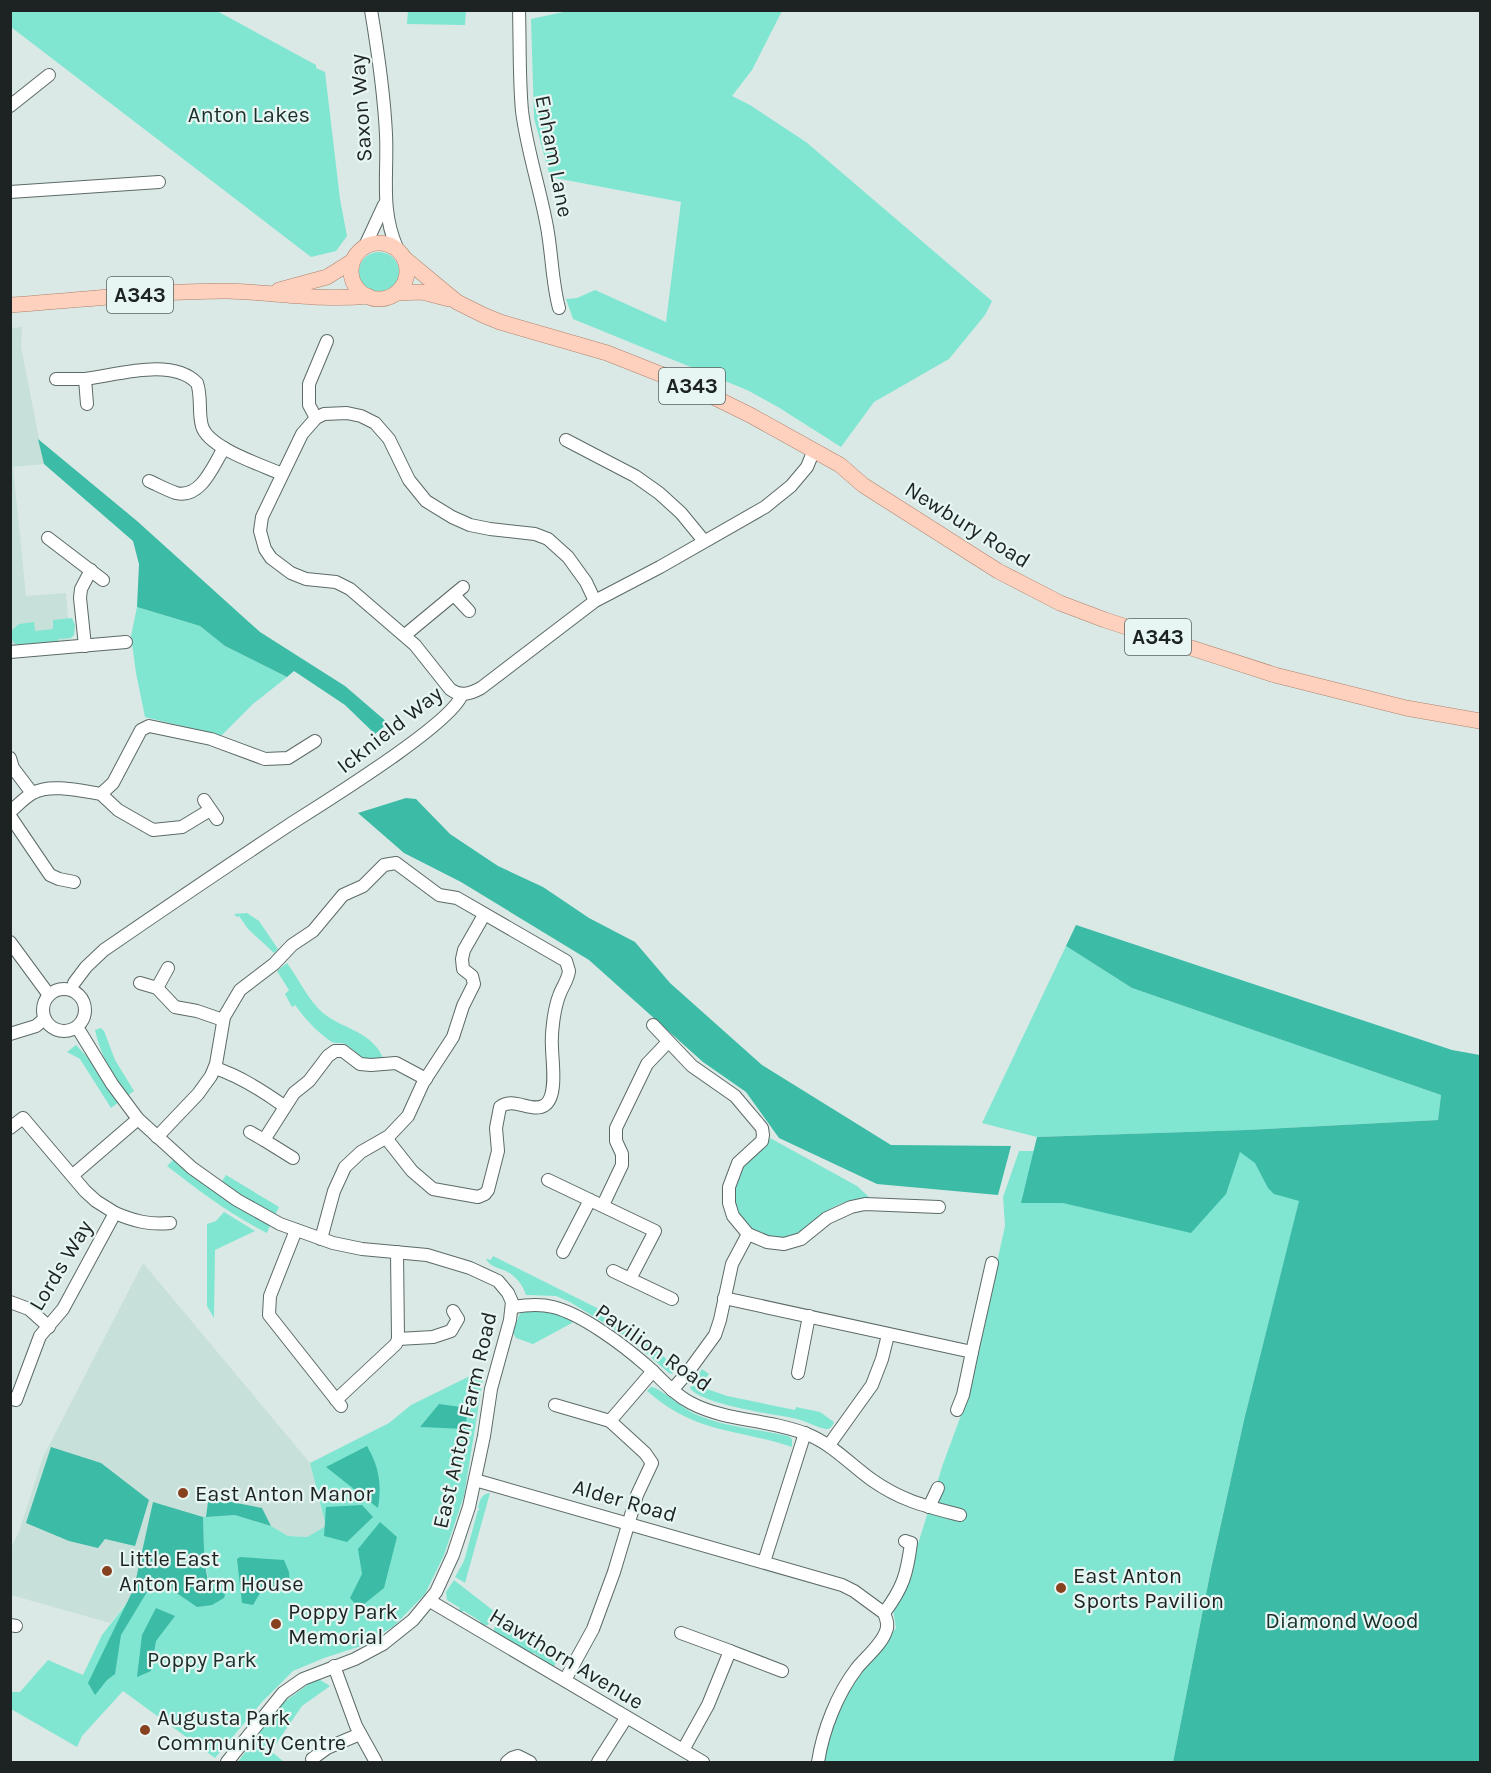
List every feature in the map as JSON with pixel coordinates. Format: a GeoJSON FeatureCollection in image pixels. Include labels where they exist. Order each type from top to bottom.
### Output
{"type":"FeatureCollection","features":[{"type":"Feature","properties":{"kind":"main road"},"geometry":{"type":"LineString","coordinates":[[365,246],[381,243],[400,253],[407,274],[402,287],[396,293]]}},
{"type":"Feature","properties":{"kind":"main road","name":"A343"},"geometry":{"type":"LineString","coordinates":[[270,292],[327,277],[351,262],[356,253],[365,246]]}},
{"type":"Feature","properties":{"kind":"main road","name":"Newbury Road"},"geometry":{"type":"LineString","coordinates":[[400,253],[457,302]]}},
{"type":"Feature","properties":{"kind":"main road"},"geometry":{"type":"LineString","coordinates":[[351,262],[350,270],[354,285],[368,296]]}},
{"type":"Feature","properties":{"kind":"main road","name":"A343"},"geometry":{"type":"LineString","coordinates":[[10,305],[181,292],[270,292],[298,296],[352,298],[368,296],[382,298],[396,293]]}},
{"type":"Feature","properties":{"kind":"main road","name":"Newbury Road"},"geometry":{"type":"LineString","coordinates":[[396,293],[422,292],[457,302],[500,322],[597,350],[684,383],[750,415],[840,465],[863,485],[921,523],[988,565],[1060,603],[1105,620],[1275,675],[1406,708],[1480,721]]}},
{"type":"Feature","properties":{"kind":"street","name":"Saxon Way"},"geometry":{"type":"LineString","coordinates":[[371,10],[386,136],[385,204],[389,228],[400,253]]}},
{"type":"Feature","properties":{"kind":"street","name":"Enham Lane"},"geometry":{"type":"LineString","coordinates":[[519,10],[522,110],[532,165],[542,197],[551,246],[553,284],[559,308]]}},
{"type":"Feature","properties":{"kind":"street"},"geometry":{"type":"LineString","coordinates":[[10,106],[49,75]]}},
{"type":"Feature","properties":{"kind":"street"},"geometry":{"type":"LineString","coordinates":[[10,192],[159,182]]}},
{"type":"Feature","properties":{"kind":"street","name":"Saxon Way"},"geometry":{"type":"LineString","coordinates":[[365,246],[385,204]]}},
{"type":"Feature","properties":{"kind":"street"},"geometry":{"type":"LineString","coordinates":[[316,418],[308,399],[309,384],[327,341]]}},
{"type":"Feature","properties":{"kind":"street"},"geometry":{"type":"LineString","coordinates":[[56,379],[85,379],[155,369],[174,371],[189,376],[197,383],[199,390],[202,429],[212,441],[282,474]]}},
{"type":"Feature","properties":{"kind":"street"},"geometry":{"type":"LineString","coordinates":[[85,379],[87,404]]}},
{"type":"Feature","properties":{"kind":"street"},"geometry":{"type":"LineString","coordinates":[[462,694],[450,689],[423,653],[405,635],[345,586],[336,582],[306,579],[291,573],[269,555],[263,543],[260,524],[302,434],[316,418],[324,414],[347,413],[362,416],[375,423],[389,439],[409,480],[426,501],[470,525],[549,538],[568,557],[586,582],[595,601]]}},
{"type":"Feature","properties":{"kind":"street"},"geometry":{"type":"LineString","coordinates":[[566,440],[635,476],[659,493],[681,513],[704,541]]}},
{"type":"Feature","properties":{"kind":"street"},"geometry":{"type":"LineString","coordinates":[[149,481],[176,493],[193,491],[200,487],[224,448]]}},
{"type":"Feature","properties":{"kind":"street","name":"Icknield Way"},"geometry":{"type":"LineString","coordinates":[[74,983],[86,967],[104,950],[392,756],[448,714],[460,702],[462,694],[481,688],[595,601],[765,507],[791,486],[807,466],[814,450]]}},
{"type":"Feature","properties":{"kind":"street"},"geometry":{"type":"LineString","coordinates":[[48,537],[103,580]]}},
{"type":"Feature","properties":{"kind":"street"},"geometry":{"type":"LineString","coordinates":[[85,646],[80,598],[81,589],[91,570]]}},
{"type":"Feature","properties":{"kind":"street"},"geometry":{"type":"LineString","coordinates":[[405,635],[459,591],[469,611]]}},
{"type":"Feature","properties":{"kind":"street"},"geometry":{"type":"LineString","coordinates":[[10,652],[126,642]]}},
{"type":"Feature","properties":{"kind":"street"},"geometry":{"type":"LineString","coordinates":[[101,794],[113,783],[141,730],[149,726],[211,739],[265,759],[288,758],[315,741]]}},
{"type":"Feature","properties":{"kind":"street"},"geometry":{"type":"LineString","coordinates":[[10,758],[13,768],[32,793]]}},
{"type":"Feature","properties":{"kind":"street"},"geometry":{"type":"LineString","coordinates":[[74,882],[50,875],[10,814],[32,793],[63,788],[101,794],[118,810],[153,830],[182,827],[210,810]]}},
{"type":"Feature","properties":{"kind":"street"},"geometry":{"type":"LineString","coordinates":[[157,1137],[198,1094],[215,1068],[223,1020],[232,1000],[244,986],[274,964],[292,945],[313,931],[340,897],[363,886],[389,863],[400,864],[439,895],[455,897],[560,958],[568,964],[568,978],[556,1007],[552,1047],[553,1072],[549,1100],[539,1107],[509,1103],[500,1107],[496,1128],[498,1151],[488,1190],[481,1197],[442,1192],[428,1186],[412,1171],[386,1138]]}},
{"type":"Feature","properties":{"kind":"street"},"geometry":{"type":"LineString","coordinates":[[321,1239],[334,1191],[345,1167],[361,1152],[386,1138],[408,1116],[426,1079],[451,1042],[463,1006],[474,986],[472,976],[464,969],[462,955],[484,915]]}},
{"type":"Feature","properties":{"kind":"street"},"geometry":{"type":"LineString","coordinates":[[10,942],[49,994]]}},
{"type":"Feature","properties":{"kind":"street"},"geometry":{"type":"LineString","coordinates":[[157,988],[168,968]]}},
{"type":"Feature","properties":{"kind":"street"},"geometry":{"type":"LineString","coordinates":[[140,983],[157,988],[175,1007],[194,1010],[223,1020]]}},
{"type":"Feature","properties":{"kind":"street"},"geometry":{"type":"LineString","coordinates":[[65,989],[73,990],[80,996],[85,1012],[83,1021],[77,1027],[68,1031],[59,1031],[50,1027],[44,1019],[43,1006],[49,994],[65,989]]}},
{"type":"Feature","properties":{"kind":"street"},"geometry":{"type":"LineString","coordinates":[[10,1034],[36,1026],[44,1019]]}},
{"type":"Feature","properties":{"kind":"street"},"geometry":{"type":"LineString","coordinates":[[653,1025],[692,1066],[735,1095],[762,1128],[762,1141],[740,1160],[733,1172],[729,1187],[729,1203],[733,1216],[748,1234],[767,1242],[784,1244],[801,1239],[827,1218],[850,1207],[865,1204],[939,1207]]}},
{"type":"Feature","properties":{"kind":"street","name":"East Anton Farm Road"},"geometry":{"type":"LineString","coordinates":[[77,1027],[112,1084],[138,1119],[192,1168],[223,1190],[259,1212],[321,1239],[350,1247],[427,1255],[491,1277],[508,1293],[513,1307],[494,1376],[469,1508],[453,1555],[430,1601],[405,1628],[383,1644],[303,1679],[283,1693],[227,1762]]}},
{"type":"Feature","properties":{"kind":"street"},"geometry":{"type":"LineString","coordinates":[[603,1205],[622,1165],[616,1141],[616,1128],[647,1064],[668,1042]]}},
{"type":"Feature","properties":{"kind":"street"},"geometry":{"type":"LineString","coordinates":[[264,1140],[294,1093],[311,1079],[328,1056],[338,1051],[345,1052],[363,1064],[389,1062],[400,1064],[426,1079]]}},
{"type":"Feature","properties":{"kind":"street"},"geometry":{"type":"LineString","coordinates":[[215,1068],[255,1086],[284,1106]]}},
{"type":"Feature","properties":{"kind":"street","name":"Lords Way"},"geometry":{"type":"LineString","coordinates":[[10,1128],[23,1118],[96,1201],[115,1213],[147,1224],[170,1223]]}},
{"type":"Feature","properties":{"kind":"street"},"geometry":{"type":"LineString","coordinates":[[73,1175],[138,1119]]}},
{"type":"Feature","properties":{"kind":"street"},"geometry":{"type":"LineString","coordinates":[[250,1132],[293,1158]]}},
{"type":"Feature","properties":{"kind":"street"},"geometry":{"type":"LineString","coordinates":[[548,1180],[654,1231],[630,1279]]}},
{"type":"Feature","properties":{"kind":"street"},"geometry":{"type":"LineString","coordinates":[[563,1252],[590,1200]]}},
{"type":"Feature","properties":{"kind":"street","name":"Lords Way"},"geometry":{"type":"LineString","coordinates":[[10,1398],[16,1400],[40,1336],[63,1309],[115,1213]]}},
{"type":"Feature","properties":{"kind":"street"},"geometry":{"type":"LineString","coordinates":[[296,1230],[270,1296],[269,1315],[338,1403],[396,1344],[398,1339],[398,1252]]}},
{"type":"Feature","properties":{"kind":"street"},"geometry":{"type":"LineString","coordinates":[[672,1390],[712,1340],[720,1320],[732,1264],[748,1234]]}},
{"type":"Feature","properties":{"kind":"street"},"geometry":{"type":"LineString","coordinates":[[957,1410],[963,1395],[992,1263]]}},
{"type":"Feature","properties":{"kind":"street"},"geometry":{"type":"LineString","coordinates":[[613,1271],[672,1299]]}},
{"type":"Feature","properties":{"kind":"street"},"geometry":{"type":"LineString","coordinates":[[724,1298],[972,1352]]}},
{"type":"Feature","properties":{"kind":"street"},"geometry":{"type":"LineString","coordinates":[[10,1302],[28,1309],[49,1327]]}},
{"type":"Feature","properties":{"kind":"street","name":"Pavilion Road"},"geometry":{"type":"LineString","coordinates":[[513,1307],[546,1306],[568,1313],[629,1351],[672,1390],[691,1403],[710,1411],[783,1426],[805,1433],[829,1445],[860,1472],[910,1502],[960,1515]]}},
{"type":"Feature","properties":{"kind":"street"},"geometry":{"type":"LineString","coordinates":[[398,1339],[433,1337],[451,1331],[458,1319],[453,1311]]}},
{"type":"Feature","properties":{"kind":"street"},"geometry":{"type":"LineString","coordinates":[[798,1373],[809,1316]]}},
{"type":"Feature","properties":{"kind":"street"},"geometry":{"type":"LineString","coordinates":[[829,1445],[872,1385],[888,1335]]}},
{"type":"Feature","properties":{"kind":"street"},"geometry":{"type":"LineString","coordinates":[[610,1421],[653,1371]]}},
{"type":"Feature","properties":{"kind":"street"},"geometry":{"type":"LineString","coordinates":[[555,1405],[610,1421],[645,1453],[652,1463],[638,1491],[614,1572],[593,1629],[565,1680]]}},
{"type":"Feature","properties":{"kind":"street"},"geometry":{"type":"LineString","coordinates":[[764,1562],[805,1433]]}},
{"type":"Feature","properties":{"kind":"street","name":"Alder Road"},"geometry":{"type":"LineString","coordinates":[[475,1480],[842,1585],[884,1613]]}},
{"type":"Feature","properties":{"kind":"street"},"geometry":{"type":"LineString","coordinates":[[929,1507],[938,1488]]}},
{"type":"Feature","properties":{"kind":"street"},"geometry":{"type":"LineString","coordinates":[[818,1762],[825,1730],[850,1677],[886,1632],[887,1623],[884,1613],[900,1590],[908,1565],[911,1543],[904,1541]]}},
{"type":"Feature","properties":{"kind":"street","name":"Hawthorn Avenue"},"geometry":{"type":"LineString","coordinates":[[430,1601],[703,1762]]}},
{"type":"Feature","properties":{"kind":"street"},"geometry":{"type":"LineString","coordinates":[[681,1633],[782,1671]]}},
{"type":"Feature","properties":{"kind":"street"},"geometry":{"type":"LineString","coordinates":[[683,1750],[708,1705],[730,1652]]}},
{"type":"Feature","properties":{"kind":"street"},"geometry":{"type":"LineString","coordinates":[[334,1666],[360,1734],[376,1762]]}},
{"type":"Feature","properties":{"kind":"street"},"geometry":{"type":"LineString","coordinates":[[598,1762],[626,1718]]}},
{"type":"Feature","properties":{"kind":"street"},"geometry":{"type":"LineString","coordinates":[[312,1759],[327,1748],[360,1734]]}},
{"type":"Feature","properties":{"kind":"street"},"geometry":{"type":"LineString","coordinates":[[507,1762],[518,1756],[530,1762]]}},
{"type":"Feature","properties":{"kind":"shaded area"},"geometry":{"type":"Polygon","coordinates":[[[22,327],[21,347],[44,464],[13,467],[26,596],[66,593],[70,641],[11,646],[10,328],[22,327]]]}},
{"type":"Feature","properties":{"kind":"shaded area"},"geometry":{"type":"Polygon","coordinates":[[[143,1263],[310,1463],[326,1527],[307,1537],[288,1536],[271,1526],[204,1557],[207,1578],[151,1572],[110,1623],[11,1595],[10,1549],[19,1532],[43,1457],[143,1263]]]}},
{"type":"Feature","properties":{"kind":"green space","name":"Anton Lakes"},"geometry":{"type":"Polygon","coordinates":[[[10,11],[217,11],[316,65],[316,68],[325,72],[340,199],[347,236],[336,251],[311,257],[11,27],[10,11]]]}},
{"type":"Feature","properties":{"kind":"green space"},"geometry":{"type":"Polygon","coordinates":[[[408,11],[466,11],[465,25],[407,24],[408,11]]]}},
{"type":"Feature","properties":{"kind":"green space"},"geometry":{"type":"Polygon","coordinates":[[[568,11],[782,11],[752,70],[732,96],[750,105],[806,142],[992,301],[985,315],[949,359],[874,402],[841,447],[747,390],[573,319],[566,299],[577,298],[595,290],[666,322],[681,202],[550,177],[534,118],[531,19],[568,11]]]}},
{"type":"Feature","properties":{"kind":"green space"},"geometry":{"type":"Polygon","coordinates":[[[379,252],[393,258],[399,272],[393,286],[379,292],[365,286],[359,272],[365,258],[379,252]]]}},
{"type":"Feature","properties":{"kind":"green space"},"geometry":{"type":"Polygon","coordinates":[[[38,439],[137,521],[260,632],[345,686],[388,723],[375,734],[345,705],[294,671],[287,677],[225,646],[200,626],[137,607],[139,564],[133,541],[44,464],[38,439]]]}},
{"type":"Feature","properties":{"kind":"green space"},"geometry":{"type":"Polygon","coordinates":[[[137,607],[200,626],[225,646],[287,677],[253,704],[221,736],[145,717],[131,636],[137,607]]]}},
{"type":"Feature","properties":{"kind":"green space"},"geometry":{"type":"Polygon","coordinates":[[[72,618],[75,625],[74,635],[71,638],[58,639],[58,642],[19,645],[12,639],[13,629],[19,624],[34,622],[35,631],[53,629],[53,620],[72,618]]]}},
{"type":"Feature","properties":{"kind":"green space"},"geometry":{"type":"Polygon","coordinates":[[[406,798],[416,799],[450,834],[498,866],[543,887],[589,918],[635,942],[670,983],[762,1065],[891,1145],[1011,1146],[998,1195],[877,1184],[779,1138],[746,1092],[703,1062],[589,960],[461,882],[404,853],[358,813],[406,798]]]}},
{"type":"Feature","properties":{"kind":"green space"},"geometry":{"type":"Polygon","coordinates":[[[247,913],[259,921],[278,949],[274,953],[248,929],[239,916],[234,914],[247,913]]]}},
{"type":"Feature","properties":{"kind":"green space","name":"Diamond Wood"},"geometry":{"type":"Polygon","coordinates":[[[1076,925],[1452,1050],[1480,1055],[1480,1762],[1173,1762],[1211,1569],[1244,1420],[1299,1201],[1274,1194],[1268,1188],[1255,1163],[1240,1152],[1226,1194],[1191,1233],[1063,1203],[1021,1203],[1037,1137],[1246,1130],[1438,1120],[1441,1095],[1132,988],[1066,946],[1076,925]]]}},
{"type":"Feature","properties":{"kind":"green space"},"geometry":{"type":"Polygon","coordinates":[[[1066,946],[1132,988],[1441,1095],[1438,1120],[1246,1130],[1037,1137],[982,1123],[1066,946]]]}},
{"type":"Feature","properties":{"kind":"green space"},"geometry":{"type":"Polygon","coordinates":[[[287,963],[308,996],[323,1013],[372,1042],[383,1058],[364,1058],[345,1044],[332,1042],[312,1025],[295,1005],[292,1007],[285,994],[289,990],[277,971],[287,963]]]}},
{"type":"Feature","properties":{"kind":"green space"},"geometry":{"type":"Polygon","coordinates":[[[101,1028],[115,1060],[134,1091],[127,1096],[100,1048],[95,1030],[101,1028]]]}},
{"type":"Feature","properties":{"kind":"green space"},"geometry":{"type":"Polygon","coordinates":[[[76,1045],[91,1061],[119,1102],[111,1108],[80,1059],[67,1052],[76,1045]]]}},
{"type":"Feature","properties":{"kind":"green space"},"geometry":{"type":"Polygon","coordinates":[[[770,1138],[857,1186],[870,1198],[851,1200],[833,1207],[800,1231],[784,1238],[768,1238],[754,1231],[742,1220],[735,1206],[735,1177],[743,1164],[763,1148],[770,1138]]]}},
{"type":"Feature","properties":{"kind":"green space"},"geometry":{"type":"Polygon","coordinates":[[[1019,1151],[1312,1151],[1244,1420],[1211,1569],[1173,1762],[822,1762],[835,1720],[846,1696],[863,1669],[896,1628],[893,1609],[913,1560],[943,1464],[967,1399],[1005,1226],[1003,1197],[1019,1151]]]}},
{"type":"Feature","properties":{"kind":"green space"},"geometry":{"type":"Polygon","coordinates":[[[174,1159],[224,1198],[270,1225],[267,1233],[216,1202],[167,1166],[174,1159]]]}},
{"type":"Feature","properties":{"kind":"green space"},"geometry":{"type":"Polygon","coordinates":[[[226,1175],[279,1207],[275,1215],[221,1183],[226,1175]]]}},
{"type":"Feature","properties":{"kind":"green space"},"geometry":{"type":"Polygon","coordinates":[[[224,1212],[255,1231],[215,1250],[214,1318],[207,1306],[207,1224],[216,1221],[224,1212]]]}},
{"type":"Feature","properties":{"kind":"green space"},"geometry":{"type":"Polygon","coordinates":[[[493,1256],[611,1315],[645,1339],[677,1369],[672,1374],[669,1373],[630,1339],[570,1302],[556,1296],[526,1295],[514,1276],[488,1262],[486,1259],[491,1260],[493,1256]]]}},
{"type":"Feature","properties":{"kind":"green space"},"geometry":{"type":"Polygon","coordinates":[[[547,1310],[573,1321],[533,1344],[516,1338],[513,1333],[522,1312],[547,1310]]]}},
{"type":"Feature","properties":{"kind":"green space"},"geometry":{"type":"Polygon","coordinates":[[[702,1369],[709,1374],[706,1378],[707,1389],[727,1396],[795,1410],[796,1407],[820,1412],[834,1423],[830,1428],[825,1429],[797,1419],[739,1408],[709,1399],[690,1388],[702,1369]]]}},
{"type":"Feature","properties":{"kind":"green space","name":"Poppy Park"},"geometry":{"type":"Polygon","coordinates":[[[474,1374],[483,1379],[464,1496],[444,1555],[425,1594],[394,1626],[361,1646],[293,1671],[262,1702],[215,1758],[123,1691],[82,1736],[77,1747],[11,1709],[11,1692],[20,1692],[48,1660],[83,1675],[102,1635],[151,1572],[210,1588],[204,1557],[203,1517],[235,1515],[271,1526],[288,1536],[307,1537],[326,1526],[310,1463],[389,1423],[411,1405],[474,1374]]]}},
{"type":"Feature","properties":{"kind":"green space"},"geometry":{"type":"Polygon","coordinates":[[[651,1387],[695,1414],[706,1418],[729,1425],[788,1436],[792,1439],[792,1447],[699,1423],[665,1405],[647,1391],[651,1387]]]}},
{"type":"Feature","properties":{"kind":"green space"},"geometry":{"type":"Polygon","coordinates":[[[439,1404],[468,1408],[465,1429],[420,1427],[439,1404]]]}},
{"type":"Feature","properties":{"kind":"green space"},"geometry":{"type":"Polygon","coordinates":[[[367,1446],[378,1476],[380,1491],[378,1508],[326,1467],[367,1446]]]}},
{"type":"Feature","properties":{"kind":"green space"},"geometry":{"type":"Polygon","coordinates":[[[51,1447],[101,1463],[149,1500],[135,1546],[105,1539],[98,1548],[69,1541],[26,1523],[51,1447]]]}},
{"type":"Feature","properties":{"kind":"green space"},"geometry":{"type":"Polygon","coordinates":[[[490,1493],[465,1583],[455,1577],[464,1561],[478,1510],[480,1510],[478,1508],[480,1500],[490,1493]]]}},
{"type":"Feature","properties":{"kind":"green space"},"geometry":{"type":"Polygon","coordinates":[[[153,1502],[203,1517],[204,1553],[210,1588],[225,1594],[224,1598],[212,1605],[197,1607],[168,1587],[153,1582],[121,1635],[115,1674],[95,1695],[88,1683],[134,1588],[153,1502]]]}},
{"type":"Feature","properties":{"kind":"green space"},"geometry":{"type":"Polygon","coordinates":[[[208,1502],[231,1502],[262,1508],[271,1526],[235,1515],[206,1517],[208,1502]]]}},
{"type":"Feature","properties":{"kind":"green space"},"geometry":{"type":"Polygon","coordinates":[[[362,1505],[373,1517],[347,1542],[324,1536],[326,1507],[362,1505]]]}},
{"type":"Feature","properties":{"kind":"green space"},"geometry":{"type":"Polygon","coordinates":[[[380,1522],[397,1537],[384,1588],[359,1608],[350,1598],[362,1574],[358,1549],[380,1522]]]}},
{"type":"Feature","properties":{"kind":"green space"},"geometry":{"type":"Polygon","coordinates":[[[240,1557],[284,1560],[289,1572],[290,1586],[283,1592],[272,1585],[263,1588],[253,1605],[242,1603],[237,1559],[240,1557]]]}},
{"type":"Feature","properties":{"kind":"green space"},"geometry":{"type":"Polygon","coordinates":[[[454,1580],[495,1612],[488,1625],[482,1626],[480,1621],[464,1611],[458,1612],[460,1608],[447,1600],[446,1592],[454,1580]]]}},
{"type":"Feature","properties":{"kind":"green space"},"geometry":{"type":"Polygon","coordinates":[[[156,1608],[175,1616],[156,1641],[151,1671],[137,1677],[142,1635],[156,1608]]]}},
{"type":"Feature","properties":{"kind":"green space"},"geometry":{"type":"Polygon","coordinates":[[[501,1617],[556,1663],[553,1668],[534,1653],[529,1654],[495,1634],[494,1628],[501,1617]]]}},
{"type":"Feature","properties":{"kind":"green space"},"geometry":{"type":"Polygon","coordinates":[[[317,1678],[330,1686],[302,1706],[271,1751],[284,1762],[238,1762],[280,1705],[317,1678]]]}},
{"type":"Feature","properties":{"kind":"place","name":"East Anton Manor"},"geometry":{"type":"Point","coordinates":[183,1493]}},
{"type":"Feature","properties":{"kind":"place","name":"Little East Anton Farm House"},"geometry":{"type":"Point","coordinates":[107,1571]}},
{"type":"Feature","properties":{"kind":"place","name":"East Anton Sports Pavilion"},"geometry":{"type":"Point","coordinates":[1061,1588]}},
{"type":"Feature","properties":{"kind":"place","name":"Poppy Park Memorial"},"geometry":{"type":"Point","coordinates":[276,1624]}},
{"type":"Feature","properties":{"kind":"place","name":"Augusta Park Community Centre"},"geometry":{"type":"Point","coordinates":[145,1730]}}]}
